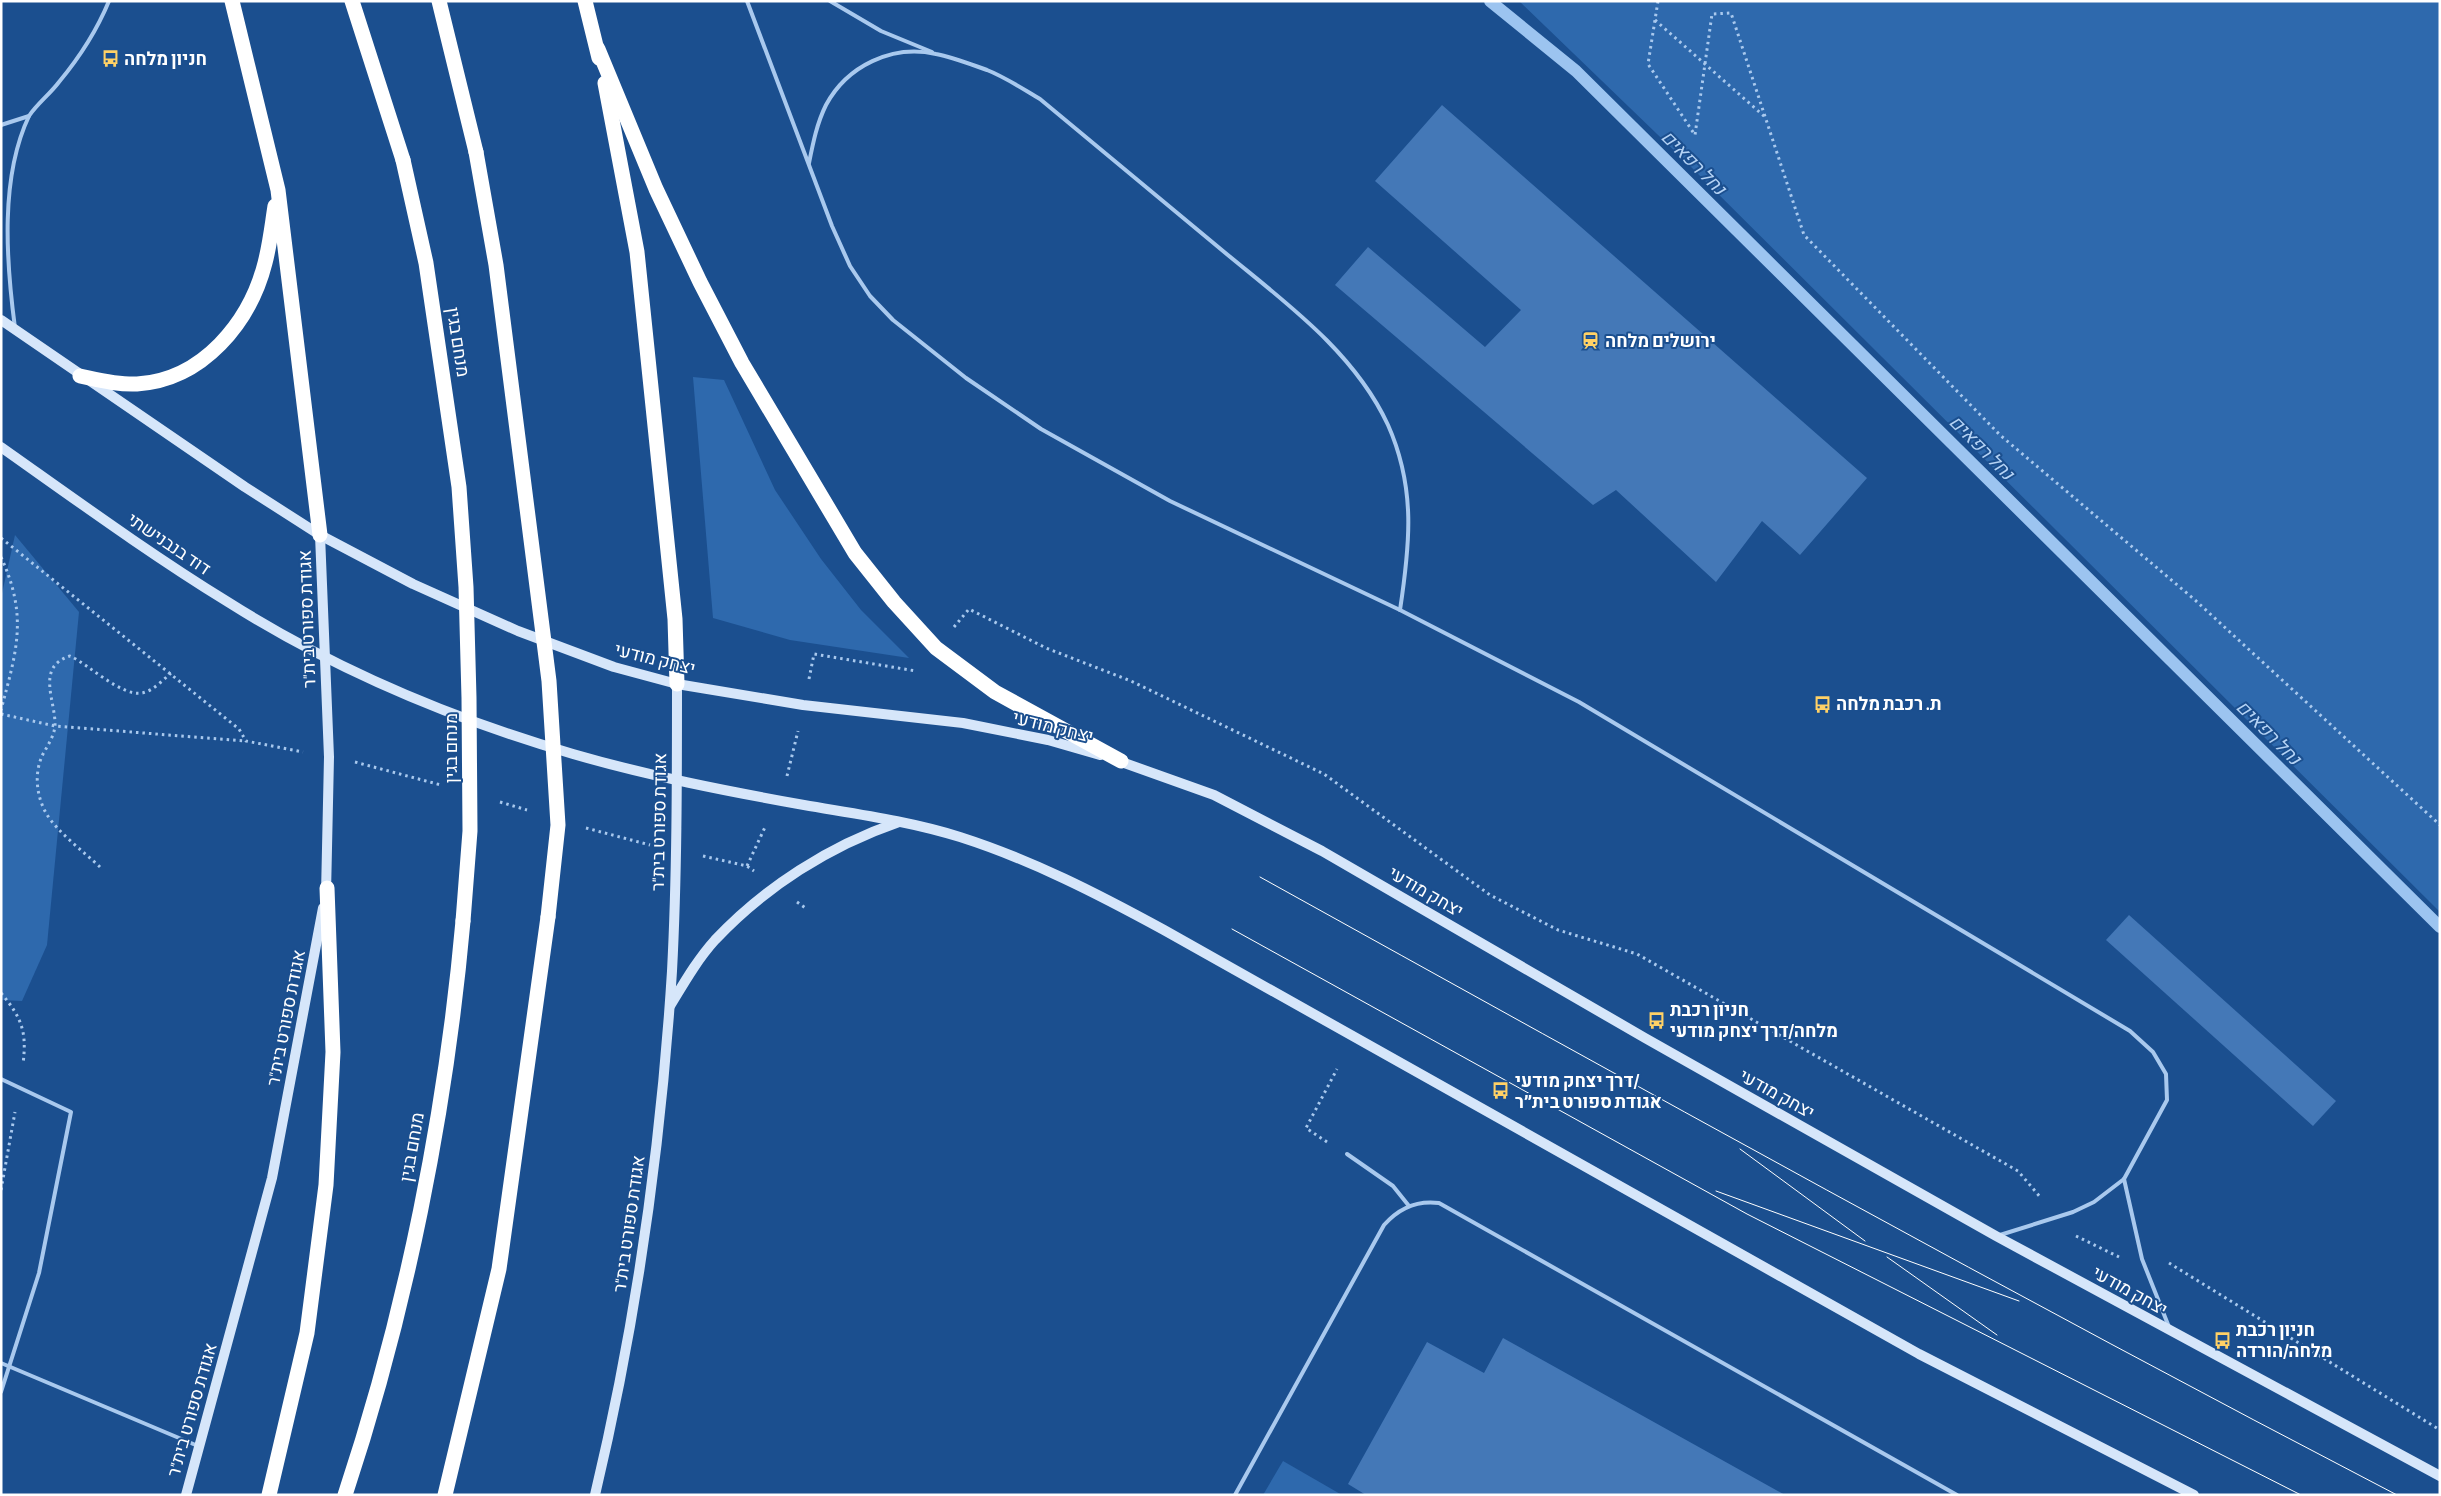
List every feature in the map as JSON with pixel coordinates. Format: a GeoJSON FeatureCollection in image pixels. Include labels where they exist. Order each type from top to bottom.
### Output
{"type":"FeatureCollection","features":[{"type":"Feature","properties":{"kind":"highway"},"geometry":{"type":"LineString","coordinates":[[232,1],[278,190],[320,535]]}},
{"type":"Feature","properties":{"kind":"highway","name":"מנחם בגין"},"geometry":{"type":"LineString","coordinates":[[344,1495],[384,1364],[425,1181],[456,1001],[470,831],[469,698],[459,487],[426,263],[403,160],[352,1]]}},
{"type":"Feature","properties":{"kind":"highway"},"geometry":{"type":"LineString","coordinates":[[439,1],[476,152],[496,265],[549,681],[558,825],[548,917],[499,1269],[445,1495]]}},
{"type":"Feature","properties":{"kind":"highway"},"geometry":{"type":"LineString","coordinates":[[585,1],[598,48],[637,252],[674,609],[677,684]]}},
{"type":"Feature","properties":{"kind":"highway"},"geometry":{"type":"LineString","coordinates":[[598,48],[656,188],[700,282],[742,363],[855,553],[894,602],[936,648],[995,692],[1121,761]]}},
{"type":"Feature","properties":{"kind":"highway"},"geometry":{"type":"LineString","coordinates":[[80,376],[112,383],[129,384],[161,380],[204,359],[219,346],[238,324],[253,297],[265,263],[278,190]]}},
{"type":"Feature","properties":{"kind":"highway"},"geometry":{"type":"LineString","coordinates":[[268,1495],[307,1333],[326,1185],[333,1052],[327,888]]}},
{"type":"Feature","properties":{"kind":"main road"},"geometry":{"type":"LineString","coordinates":[[1,320],[80,376],[320,535]]}},
{"type":"Feature","properties":{"kind":"main road","name":"דוד בנבנישתי"},"geometry":{"type":"LineString","coordinates":[[1,447],[135,542],[231,604],[326,656]]}},
{"type":"Feature","properties":{"kind":"main road","name":"יצחק מודעי"},"geometry":{"type":"LineString","coordinates":[[320,535],[413,584],[518,631],[614,667],[677,684],[803,705],[963,723],[1048,740],[1121,761],[1214,796],[1322,851],[1654,1043],[1996,1236],[2440,1476]]}},
{"type":"Feature","properties":{"kind":"main road","name":"אגודת ספורט בית\"ר"},"geometry":{"type":"LineString","coordinates":[[186,1495],[272,1178],[327,888],[329,757],[320,535]]}},
{"type":"Feature","properties":{"kind":"main road"},"geometry":{"type":"LineString","coordinates":[[326,656],[370,678],[472,721],[570,754],[677,781],[900,822],[958,836],[1015,856],[1116,904],[1919,1354],[2194,1495]]}},
{"type":"Feature","properties":{"kind":"main road","name":"אגודת ספורט בית\"ר"},"geometry":{"type":"LineString","coordinates":[[595,1495],[633,1314],[659,1132],[669,1009],[677,781],[677,684]]}},
{"type":"Feature","properties":{"kind":"main road"},"geometry":{"type":"LineString","coordinates":[[669,1009],[689,974],[709,948],[742,914],[799,869],[834,849],[868,833],[900,822]]}},
{"type":"Feature","properties":{"kind":"lane"},"geometry":{"type":"LineString","coordinates":[[15,330],[3,230],[6,176],[12,148],[29,116],[61,80],[94,33],[109,1]]}},
{"type":"Feature","properties":{"kind":"lane"},"geometry":{"type":"LineString","coordinates":[[747,1],[832,226],[850,266],[870,296],[918,342],[1041,430],[1170,501],[1400,610],[1579,702],[2130,1031],[2153,1052],[2166,1074],[2167,1100],[2124,1179],[2094,1202],[2073,1212],[2016,1232],[1996,1236]]}},
{"type":"Feature","properties":{"kind":"lane"},"geometry":{"type":"LineString","coordinates":[[830,1],[881,31],[934,53],[988,70],[1040,99],[1317,330],[1361,381],[1388,425],[1403,472],[1410,518],[1407,565],[1400,610]]}},
{"type":"Feature","properties":{"kind":"lane"},"geometry":{"type":"LineString","coordinates":[[808,164],[816,130],[826,104],[845,79],[868,62],[894,53],[934,53]]}},
{"type":"Feature","properties":{"kind":"lane"},"geometry":{"type":"LineString","coordinates":[[1,125],[29,116]]}},
{"type":"Feature","properties":{"kind":"lane"},"geometry":{"type":"LineString","coordinates":[[1,1079],[71,1112],[39,1273],[11,1366],[1,1392]]}},
{"type":"Feature","properties":{"kind":"lane"},"geometry":{"type":"LineString","coordinates":[[1347,1154],[1393,1186],[1409,1206]]}},
{"type":"Feature","properties":{"kind":"lane"},"geometry":{"type":"LineString","coordinates":[[2124,1179],[2142,1259],[2171,1332]]}},
{"type":"Feature","properties":{"kind":"lane"},"geometry":{"type":"LineString","coordinates":[[1235,1495],[1384,1225],[1396,1212],[1425,1201],[1438,1203],[1957,1495]]}},
{"type":"Feature","properties":{"kind":"lane"},"geometry":{"type":"LineString","coordinates":[[1,1363],[200,1447]]}},
{"type":"Feature","properties":{"kind":"path"},"geometry":{"type":"LineString","coordinates":[[1658,1],[1648,64],[1695,135],[1712,14],[1731,13],[1804,235],[2000,435],[2196,600],[2440,825]]}},
{"type":"Feature","properties":{"kind":"path"},"geometry":{"type":"LineString","coordinates":[[1655,20],[1766,117]]}},
{"type":"Feature","properties":{"kind":"path"},"geometry":{"type":"LineString","coordinates":[[1,557],[12,579],[17,604],[18,633],[17,650],[1,710]]}},
{"type":"Feature","properties":{"kind":"path"},"geometry":{"type":"LineString","coordinates":[[100,867],[54,823],[46,812],[37,783],[37,773],[55,726],[50,694],[50,678],[54,666],[60,659],[70,656],[85,663],[108,681],[127,690],[142,693],[158,685],[171,673]]}},
{"type":"Feature","properties":{"kind":"path"},"geometry":{"type":"LineString","coordinates":[[1,714],[55,726],[246,741]]}},
{"type":"Feature","properties":{"kind":"path"},"geometry":{"type":"LineString","coordinates":[[1,992],[14,1007],[23,1027],[25,1044],[20,1088],[1,1190]]}},
{"type":"Feature","properties":{"kind":"path"},"geometry":{"type":"LineString","coordinates":[[1337,1069],[1306,1128],[1347,1154]]}},
{"type":"Feature","properties":{"kind":"shaded area"},"geometry":{"type":"Polygon","coordinates":[[[1519,1],[2440,1],[2440,912],[1685,161],[1519,1]]]}},
{"type":"Feature","properties":{"kind":"shaded area"},"geometry":{"type":"Polygon","coordinates":[[[693,377],[724,380],[775,490],[821,559],[861,610],[909,658],[790,640],[713,618],[693,377]]]}},
{"type":"Feature","properties":{"kind":"shaded area"},"geometry":{"type":"Polygon","coordinates":[[[15,535],[79,612],[47,945],[22,1001],[1,1000],[1,598],[15,535]]]}},
{"type":"Feature","properties":{"kind":"shaded area"},"geometry":{"type":"Polygon","coordinates":[[[1283,1461],[1342,1495],[1263,1495],[1283,1461]]]}},
{"type":"Feature","properties":{"kind":"building"},"geometry":{"type":"Polygon","coordinates":[[[1442,105],[1867,478],[1800,555],[1762,521],[1716,582],[1616,490],[1593,505],[1335,285],[1368,247],[1485,347],[1521,310],[1375,181],[1442,105]]]}},
{"type":"Feature","properties":{"kind":"building"},"geometry":{"type":"Polygon","coordinates":[[[2129,915],[2336,1101],[2313,1126],[2106,940],[2129,915]]]}},
{"type":"Feature","properties":{"kind":"building"},"geometry":{"type":"Polygon","coordinates":[[[1503,1338],[1785,1495],[1366,1495],[1348,1484],[1427,1342],[1484,1373],[1503,1338]]]}},
{"type":"Feature","properties":{"kind":"waterway","name":"נחל רפאים"},"geometry":{"type":"LineString","coordinates":[[1490,1],[1576,71],[2440,927]]}},
{"type":"Feature","properties":{"kind":"tram line"},"geometry":{"type":"LineString","coordinates":[[1260,877],[1968,1267],[2397,1495]]}},
{"type":"Feature","properties":{"kind":"tram line"},"geometry":{"type":"LineString","coordinates":[[1232,929],[1747,1214],[2301,1495]]}},
{"type":"Feature","properties":{"kind":"tram line"},"geometry":{"type":"LineString","coordinates":[[1740,1149],[1865,1241]]}},
{"type":"Feature","properties":{"kind":"tram line"},"geometry":{"type":"LineString","coordinates":[[1716,1191],[2019,1301]]}},
{"type":"Feature","properties":{"kind":"tram line"},"geometry":{"type":"LineString","coordinates":[[1887,1257],[1997,1335]]}},
{"type":"Feature","properties":{"kind":"place","name":"חניון מלחה"},"geometry":{"type":"Point","coordinates":[110,59]}},
{"type":"Feature","properties":{"kind":"place","name":"ירושלים מלחה"},"geometry":{"type":"Point","coordinates":[1591,341]}},
{"type":"Feature","properties":{"kind":"place","name":"ת. רכבת מלחה"},"geometry":{"type":"Point","coordinates":[1822,704]}},
{"type":"Feature","properties":{"kind":"place","name":"חניון רכבת מלחה/דרך יצחק מודעי"},"geometry":{"type":"Point","coordinates":[1656,1020]}},
{"type":"Feature","properties":{"kind":"place","name":"דרך יצחק מודעי/ אגודת ספורט בית״ר"},"geometry":{"type":"Point","coordinates":[1501,1091]}},
{"type":"Feature","properties":{"kind":"place","name":"חניון רכבת מלחה/הורדה"},"geometry":{"type":"Point","coordinates":[2222,1340]}}]}
